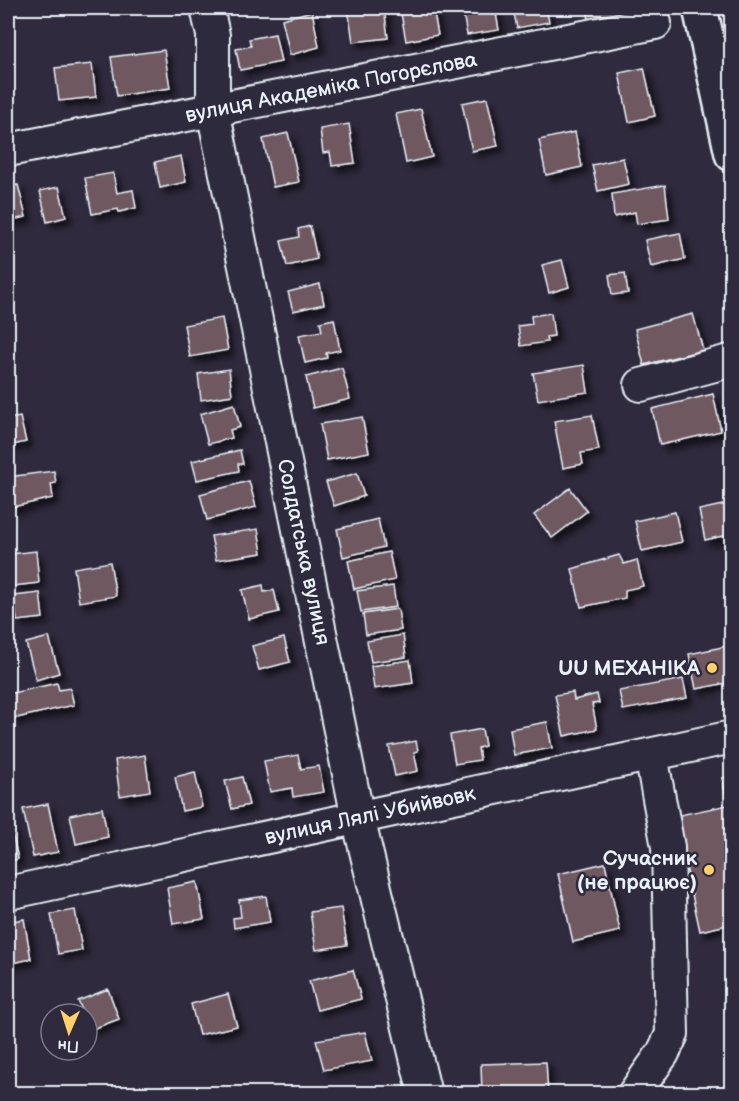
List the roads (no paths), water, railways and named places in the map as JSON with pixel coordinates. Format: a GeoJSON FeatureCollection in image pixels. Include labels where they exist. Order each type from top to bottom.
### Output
{"type":"FeatureCollection","features":[{"type":"Feature","properties":{"kind":"main road"},"geometry":{"type":"LineString","coordinates":[[700,8],[732,154]]}},
{"type":"Feature","properties":{"kind":"street","name":"Солдатська вулиця"},"geometry":{"type":"LineString","coordinates":[[207,8],[213,36],[213,110],[358,818],[425,1094]]}},
{"type":"Feature","properties":{"kind":"street","name":"вулиця Академіка Погорєлова"},"geometry":{"type":"LineString","coordinates":[[8,150],[655,23]]}},
{"type":"Feature","properties":{"kind":"street"},"geometry":{"type":"LineString","coordinates":[[641,385],[729,362]]}},
{"type":"Feature","properties":{"kind":"street","name":"вулиця Лялі Убийвовк"},"geometry":{"type":"LineString","coordinates":[[8,893],[732,737]]}},
{"type":"Feature","properties":{"kind":"street"},"geometry":{"type":"LineString","coordinates":[[634,1094],[663,1053],[672,1034],[668,847],[651,755]]}},
{"type":"Feature","properties":{"kind":"place","name":"UU МЕХАНІКА"},"geometry":{"type":"Point","coordinates":[712,668]}},
{"type":"Feature","properties":{"kind":"place","name":"Сучасник (не працює)"},"geometry":{"type":"Point","coordinates":[709,870]}}]}
